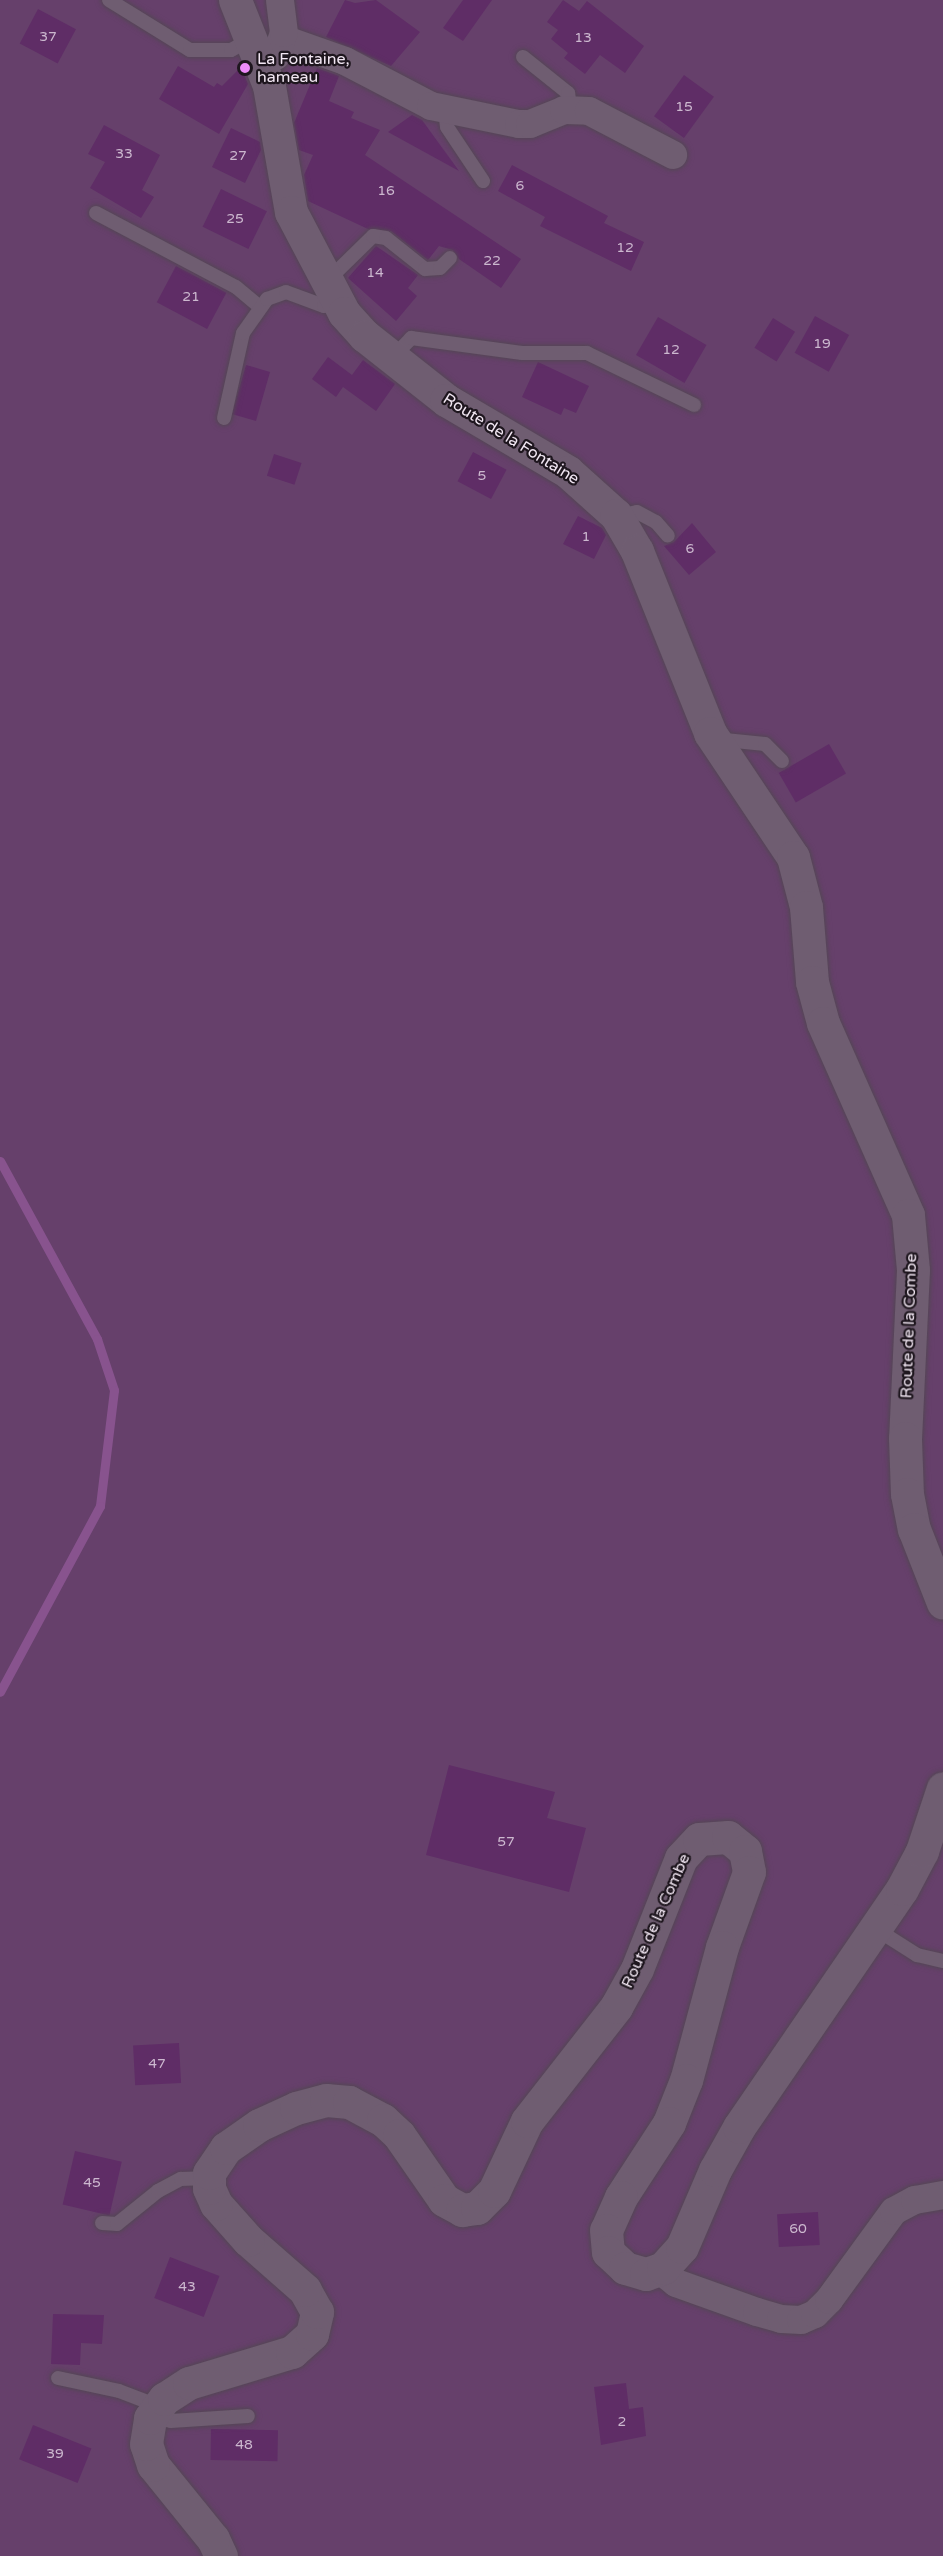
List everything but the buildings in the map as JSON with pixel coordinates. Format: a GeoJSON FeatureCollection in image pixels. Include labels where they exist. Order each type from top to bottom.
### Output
{"type":"FeatureCollection","features":[{"type":"Feature","properties":{"kind":"street","name":"Route de la Fontaine"},"geometry":{"type":"LineString","coordinates":[[235,0],[274,106],[291,212],[331,291],[359,331],[392,358],[474,420],[568,472],[617,517],[637,551],[716,744],[783,838],[802,882]]}},
{"type":"Feature","properties":{"kind":"street"},"geometry":{"type":"LineString","coordinates":[[256,53],[278,55],[283,39],[280,0]]}},
{"type":"Feature","properties":{"kind":"street"},"geometry":{"type":"LineString","coordinates":[[283,39],[345,61],[431,106],[519,124],[571,110],[601,115],[673,155]]}},
{"type":"Feature","properties":{"kind":"street","name":"Route de la Combe"},"geometry":{"type":"LineString","coordinates":[[802,882],[812,982],[823,1023],[908,1215],[913,1270],[905,1438],[907,1494],[914,1529],[943,1603]]}},
{"type":"Feature","properties":{"kind":"street"},"geometry":{"type":"LineString","coordinates":[[943,1788],[922,1851],[876,1929],[739,2127],[715,2169],[682,2247],[660,2270],[676,2283],[747,2308],[781,2319],[801,2319],[815,2314],[829,2300],[894,2211],[915,2200],[943,2195]]}},
{"type":"Feature","properties":{"kind":"street","name":"Route de la Combe"},"geometry":{"type":"LineString","coordinates":[[208,2178],[220,2155],[245,2134],[296,2108],[338,2100],[370,2112],[399,2135],[444,2200],[462,2210],[477,2208],[494,2191],[526,2121],[616,2007],[637,1969],[681,1858],[699,1839],[720,1835],[735,1840],[745,1851],[749,1864],[747,1884],[724,1941],[675,2110],[615,2208],[605,2238],[611,2258],[624,2268],[643,2274],[660,2270]]}},
{"type":"Feature","properties":{"kind":"street"},"geometry":{"type":"LineString","coordinates":[[208,2178],[216,2204],[248,2240],[310,2296],[316,2306],[316,2319],[307,2340],[292,2352],[189,2383],[154,2411],[146,2444],[153,2465],[213,2539],[221,2556]]}},
{"type":"Feature","properties":{"kind":"lane"},"geometry":{"type":"LineString","coordinates":[[109,0],[190,50],[231,50],[256,53]]}},
{"type":"Feature","properties":{"kind":"lane"},"geometry":{"type":"LineString","coordinates":[[523,57],[568,93],[571,110]]}},
{"type":"Feature","properties":{"kind":"lane"},"geometry":{"type":"LineString","coordinates":[[447,119],[447,127],[483,180]]}},
{"type":"Feature","properties":{"kind":"lane"},"geometry":{"type":"LineString","coordinates":[[96,213],[236,287],[260,307]]}},
{"type":"Feature","properties":{"kind":"lane"},"geometry":{"type":"LineString","coordinates":[[224,418],[236,351],[260,307],[276,293],[286,292],[324,306],[331,291],[372,236],[386,238],[425,269],[440,268],[450,258]]}},
{"type":"Feature","properties":{"kind":"lane"},"geometry":{"type":"LineString","coordinates":[[392,358],[411,338],[522,353],[587,352],[693,405]]}},
{"type":"Feature","properties":{"kind":"lane"},"geometry":{"type":"LineString","coordinates":[[617,517],[637,512],[656,522],[668,536]]}},
{"type":"Feature","properties":{"kind":"lane"},"geometry":{"type":"LineString","coordinates":[[716,744],[725,740],[765,744],[782,761]]}},
{"type":"Feature","properties":{"kind":"lane"},"geometry":{"type":"LineString","coordinates":[[876,1929],[917,1955],[943,1961]]}},
{"type":"Feature","properties":{"kind":"lane"},"geometry":{"type":"LineString","coordinates":[[102,2223],[117,2224],[158,2191],[181,2180],[208,2178]]}},
{"type":"Feature","properties":{"kind":"lane"},"geometry":{"type":"LineString","coordinates":[[58,2378],[119,2391],[171,2421],[248,2416]]}},
{"type":"Feature","properties":{"kind":"shaded area"},"geometry":{"type":"Polygon","coordinates":[[[0,0],[943,0],[943,2556],[0,2556],[0,0]]]}},
{"type":"Feature","properties":{"kind":"waterway"},"geometry":{"type":"LineString","coordinates":[[0,1161],[97,1339],[114,1390],[100,1506],[0,1692]]}},
{"type":"Feature","properties":{"kind":"place","name":"La Fontaine, hameau"},"geometry":{"type":"Point","coordinates":[245,68]}}]}
